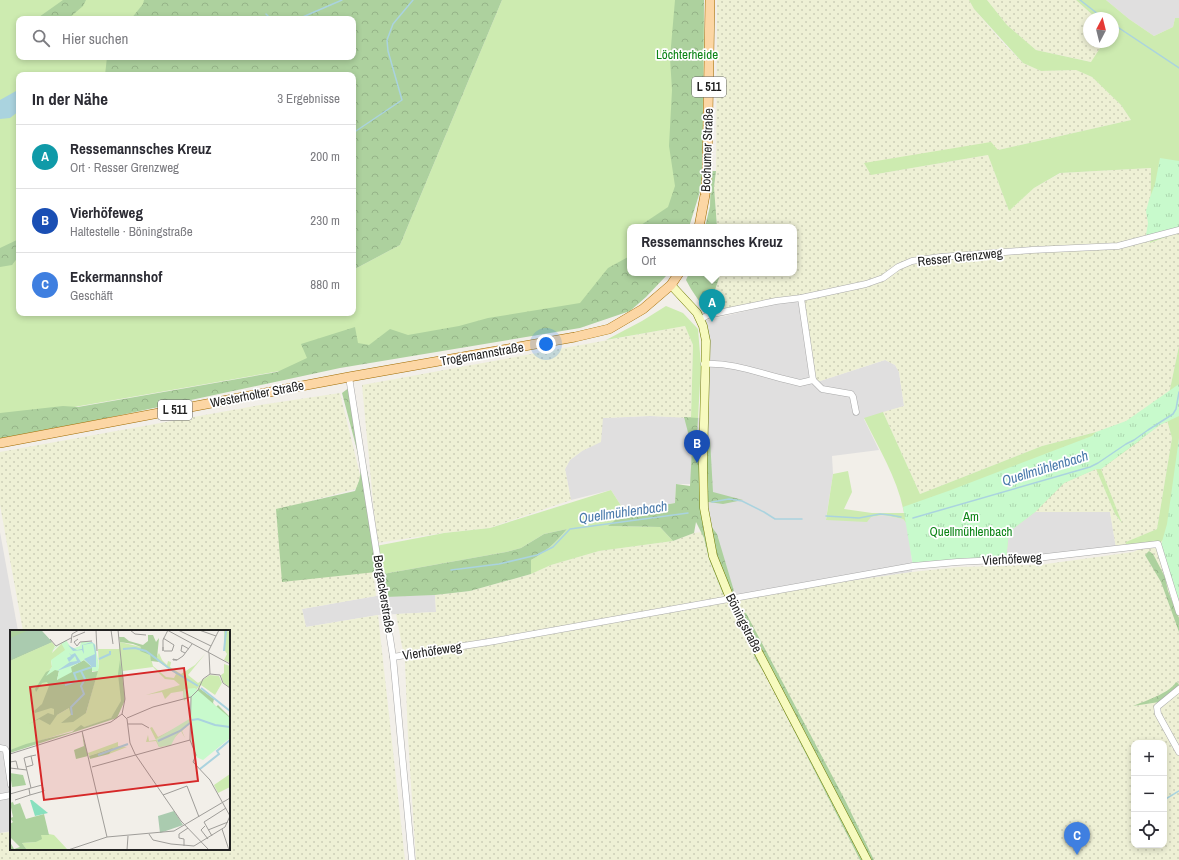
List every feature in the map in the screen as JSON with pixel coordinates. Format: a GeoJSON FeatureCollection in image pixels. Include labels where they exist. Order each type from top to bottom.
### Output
{"type":"FeatureCollection","features":[{"type":"Feature","properties":{"kind":"main road","name":"Bochumer Straße"},"geometry":{"type":"LineString","coordinates":[[700,224],[707,174],[710,0]]}},
{"type":"Feature","properties":{"kind":"main road","name":"L 511"},"geometry":{"type":"LineString","coordinates":[[671,285],[677,276]]}},
{"type":"Feature","properties":{"kind":"main road","name":"Böningstraße"},"geometry":{"type":"LineString","coordinates":[[671,285],[701,319],[706,341],[704,364],[704,508],[713,556],[730,598],[867,860]]}},
{"type":"Feature","properties":{"kind":"main road","name":"Trogemannstraße"},"geometry":{"type":"LineString","coordinates":[[349,377],[575,337],[609,329],[642,309],[671,285]]}},
{"type":"Feature","properties":{"kind":"main road","name":"Westerholter Straße"},"geometry":{"type":"LineString","coordinates":[[0,443],[349,377]]}},
{"type":"Feature","properties":{"kind":"street","name":"Resser Grenzweg"},"geometry":{"type":"LineString","coordinates":[[701,319],[708,315],[776,301],[801,298],[866,284],[883,278],[898,266],[912,262],[940,257],[1061,248],[1118,246],[1179,230]]}},
{"type":"Feature","properties":{"kind":"street"},"geometry":{"type":"LineString","coordinates":[[801,298],[813,380],[822,389],[851,394],[856,412]]}},
{"type":"Feature","properties":{"kind":"street"},"geometry":{"type":"LineString","coordinates":[[704,364],[716,363],[733,366],[800,383],[813,380]]}},
{"type":"Feature","properties":{"kind":"street","name":"Bergackerstraße"},"geometry":{"type":"LineString","coordinates":[[349,377],[393,657],[412,860]]}},
{"type":"Feature","properties":{"kind":"street","name":"Vierhöfeweg"},"geometry":{"type":"LineString","coordinates":[[393,657],[495,641],[913,566],[1038,558],[1158,544],[1179,612]]}},
{"type":"Feature","properties":{"kind":"street"},"geometry":{"type":"LineString","coordinates":[[1179,689],[1157,707],[1160,717],[1179,752]]}},
{"type":"Feature","properties":{"kind":"street"},"geometry":{"type":"LineString","coordinates":[[0,748],[5,749],[6,751],[10,778]]}},
{"type":"Feature","properties":{"kind":"street"},"geometry":{"type":"LineString","coordinates":[[0,797],[10,795]]}},
{"type":"Feature","properties":{"kind":"shaded area"},"geometry":{"type":"Polygon","coordinates":[[[1106,0],[1179,0],[1179,18],[1175,18],[1173,27],[1154,36],[1129,19],[1106,0]]]}},
{"type":"Feature","properties":{"kind":"shaded area"},"geometry":{"type":"Polygon","coordinates":[[[801,298],[814,383],[885,360],[895,365],[899,372],[904,406],[864,419],[879,450],[832,456],[833,474],[826,519],[883,515],[903,519],[908,525],[912,572],[730,598],[714,558],[703,484],[676,484],[675,503],[625,512],[611,490],[571,500],[565,469],[570,460],[582,451],[603,418],[650,416],[705,418],[704,321],[801,298]]]}},
{"type":"Feature","properties":{"kind":"shaded area"},"geometry":{"type":"Polygon","coordinates":[[[1035,512],[1110,512],[1116,548],[1006,559],[1009,532],[1035,512]]]}},
{"type":"Feature","properties":{"kind":"shaded area"},"geometry":{"type":"Polygon","coordinates":[[[0,532],[18,630],[10,630],[10,831],[0,833],[0,532]]]}},
{"type":"Feature","properties":{"kind":"shaded area"},"geometry":{"type":"Polygon","coordinates":[[[435,595],[436,612],[378,615],[306,627],[302,609],[376,596],[435,595]]]}},
{"type":"Feature","properties":{"kind":"green space"},"geometry":{"type":"Polygon","coordinates":[[[0,0],[150,0],[151,16],[16,16],[16,60],[140,60],[138,72],[16,72],[16,316],[356,316],[356,268],[400,245],[502,0],[704,0],[703,141],[689,224],[627,224],[627,276],[661,276],[573,315],[372,355],[0,420],[0,0]]]}},
{"type":"Feature","properties":{"kind":"green space"},"geometry":{"type":"Polygon","coordinates":[[[63,0],[86,0],[83,6],[71,16],[40,16],[63,0]]]}},
{"type":"Feature","properties":{"kind":"green space"},"geometry":{"type":"Polygon","coordinates":[[[144,0],[502,0],[400,245],[356,268],[356,72],[105,72],[107,60],[356,60],[356,16],[133,16],[143,4],[144,0]]]}},
{"type":"Feature","properties":{"kind":"green space","name":"Löchterheide"},"geometry":{"type":"Polygon","coordinates":[[[675,0],[704,0],[702,185],[690,224],[642,224],[668,207],[675,186],[669,146],[672,90],[670,58],[675,0]]]}},
{"type":"Feature","properties":{"kind":"green space"},"geometry":{"type":"Polygon","coordinates":[[[717,0],[969,0],[974,9],[1004,44],[1023,63],[1041,71],[1076,70],[1092,77],[1121,105],[1131,120],[998,150],[871,175],[988,155],[1009,211],[1034,188],[1061,173],[1151,168],[1150,243],[1179,232],[1179,346],[1165,413],[1172,438],[1157,529],[1127,542],[1125,548],[1116,548],[1110,512],[1035,512],[1064,483],[1096,469],[1115,514],[1121,522],[1101,469],[1131,436],[1095,432],[1042,446],[920,494],[883,412],[904,406],[899,372],[895,365],[885,360],[814,383],[801,298],[720,310],[712,299],[719,276],[797,276],[797,224],[717,224],[714,187],[716,171],[717,0]]]}},
{"type":"Feature","properties":{"kind":"green space"},"geometry":{"type":"Polygon","coordinates":[[[969,0],[987,0],[1007,25],[1036,50],[1091,62],[1100,48],[1119,48],[1119,12],[1089,12],[1076,0],[1106,0],[1129,19],[1154,36],[1173,27],[1175,18],[1179,18],[1179,232],[1150,243],[1151,168],[1060,173],[1034,188],[1009,211],[988,155],[871,175],[864,163],[991,142],[998,150],[1131,120],[1121,105],[1092,77],[1076,70],[1041,71],[1023,63],[974,9],[969,0]]]}},
{"type":"Feature","properties":{"kind":"green space"},"geometry":{"type":"Polygon","coordinates":[[[987,0],[1076,0],[1089,12],[1083,12],[1083,48],[1100,48],[1092,62],[1036,50],[1007,25],[987,0]]]}},
{"type":"Feature","properties":{"kind":"green space"},"geometry":{"type":"Polygon","coordinates":[[[1160,158],[1179,161],[1179,227],[1153,235],[1146,235],[1148,223],[1146,211],[1155,184],[1160,158]]]}},
{"type":"Feature","properties":{"kind":"green space"},"geometry":{"type":"Polygon","coordinates":[[[711,171],[716,171],[714,187],[717,224],[706,224],[710,206],[711,171]]]}},
{"type":"Feature","properties":{"kind":"green space"},"geometry":{"type":"Polygon","coordinates":[[[16,240],[16,260],[12,265],[0,267],[0,248],[16,240]]]}},
{"type":"Feature","properties":{"kind":"green space"},"geometry":{"type":"Polygon","coordinates":[[[627,258],[627,276],[666,276],[630,311],[580,328],[340,368],[0,441],[0,413],[63,406],[78,407],[277,372],[307,358],[301,344],[355,327],[358,343],[369,345],[390,329],[408,335],[459,326],[488,318],[580,303],[608,268],[627,258]]]}},
{"type":"Feature","properties":{"kind":"green space"},"geometry":{"type":"Polygon","coordinates":[[[688,276],[719,276],[712,299],[720,310],[707,313],[686,280],[688,276]]]}},
{"type":"Feature","properties":{"kind":"green space"},"geometry":{"type":"Polygon","coordinates":[[[666,306],[683,313],[698,329],[701,366],[698,418],[691,418],[693,345],[685,326],[606,340],[642,321],[666,306]]]}},
{"type":"Feature","properties":{"kind":"green space"},"geometry":{"type":"Polygon","coordinates":[[[685,326],[693,345],[691,418],[650,416],[603,418],[601,442],[582,451],[570,460],[565,469],[571,500],[489,528],[377,543],[362,385],[685,326]]]}},
{"type":"Feature","properties":{"kind":"green space"},"geometry":{"type":"Polygon","coordinates":[[[1179,346],[1179,482],[1167,537],[1158,544],[1125,548],[1126,542],[1157,529],[1172,438],[1165,413],[1179,346]]]}},
{"type":"Feature","properties":{"kind":"green space","name":"Am Quellmühlenbach"},"geometry":{"type":"Polygon","coordinates":[[[1179,384],[1179,416],[1160,425],[1101,469],[1096,469],[1064,483],[1035,512],[1009,532],[1006,559],[913,566],[903,507],[1092,436],[1096,432],[1126,421],[1179,384]]]}},
{"type":"Feature","properties":{"kind":"green space"},"geometry":{"type":"Polygon","coordinates":[[[350,387],[370,485],[372,538],[376,572],[282,582],[276,509],[355,491],[359,481],[361,470],[342,393],[350,387]]]}},
{"type":"Feature","properties":{"kind":"green space"},"geometry":{"type":"Polygon","coordinates":[[[340,393],[363,487],[277,510],[373,570],[376,596],[302,609],[306,627],[378,615],[405,860],[0,860],[0,833],[10,832],[10,850],[230,850],[230,630],[23,630],[0,505],[0,452],[260,405],[340,393]]]}},
{"type":"Feature","properties":{"kind":"green space","name":"Am Quellmühlenbach"},"geometry":{"type":"Polygon","coordinates":[[[883,412],[920,494],[1042,446],[1096,432],[1142,439],[1101,469],[1122,523],[1115,514],[1096,469],[1064,483],[1035,512],[1009,532],[1006,559],[908,525],[903,519],[883,515],[871,517],[867,522],[826,520],[833,474],[848,471],[852,492],[844,509],[872,513],[904,513],[893,476],[864,418],[883,412]]]}},
{"type":"Feature","properties":{"kind":"green space"},"geometry":{"type":"Polygon","coordinates":[[[684,417],[698,418],[697,436],[710,439],[713,492],[743,500],[723,504],[701,501],[701,513],[717,534],[734,591],[723,594],[709,559],[704,538],[696,522],[694,533],[673,541],[660,527],[608,526],[625,512],[675,503],[676,484],[690,486],[692,448],[684,417]]]}},
{"type":"Feature","properties":{"kind":"green space"},"geometry":{"type":"Polygon","coordinates":[[[1179,438],[1179,603],[1161,545],[1167,524],[1179,438]]]}},
{"type":"Feature","properties":{"kind":"green space"},"geometry":{"type":"Polygon","coordinates":[[[611,490],[625,512],[609,526],[660,527],[673,541],[599,551],[551,565],[531,574],[531,560],[541,554],[567,529],[544,534],[521,548],[506,552],[383,574],[376,546],[444,533],[490,528],[611,490]]]}},
{"type":"Feature","properties":{"kind":"green space"},"geometry":{"type":"Polygon","coordinates":[[[567,529],[541,554],[531,560],[531,574],[470,591],[435,595],[385,597],[383,574],[506,552],[521,548],[544,534],[567,529]]]}},
{"type":"Feature","properties":{"kind":"green space"},"geometry":{"type":"Polygon","coordinates":[[[709,531],[730,598],[912,572],[959,567],[1039,565],[1133,552],[1167,537],[1179,534],[1179,860],[416,860],[408,738],[405,662],[396,614],[436,612],[435,595],[470,591],[531,574],[551,565],[599,551],[673,541],[694,533],[709,531]]]}},
{"type":"Feature","properties":{"kind":"green space"},"geometry":{"type":"Polygon","coordinates":[[[1149,551],[1153,554],[1165,577],[1168,591],[1179,618],[1179,632],[1161,582],[1145,555],[1149,551]]]}},
{"type":"Feature","properties":{"kind":"green space"},"geometry":{"type":"Polygon","coordinates":[[[746,613],[845,800],[874,860],[860,860],[766,676],[756,660],[736,615],[746,613]]]}},
{"type":"Feature","properties":{"kind":"green space"},"geometry":{"type":"Polygon","coordinates":[[[1176,682],[1179,684],[1178,687],[1159,702],[1133,706],[1163,693],[1176,682]]]}},
{"type":"Feature","properties":{"kind":"water"},"geometry":{"type":"Polygon","coordinates":[[[16,91],[16,113],[10,118],[0,119],[0,100],[16,91]]]}},
{"type":"Feature","properties":{"kind":"waterway"},"geometry":{"type":"LineString","coordinates":[[305,16],[342,0]]}},
{"type":"Feature","properties":{"kind":"waterway"},"geometry":{"type":"LineString","coordinates":[[356,131],[402,100],[388,51],[387,40],[393,24],[413,0]]}},
{"type":"Feature","properties":{"kind":"waterway"},"geometry":{"type":"LineString","coordinates":[[1080,0],[1095,12]]}},
{"type":"Feature","properties":{"kind":"waterway"},"geometry":{"type":"LineString","coordinates":[[1119,28],[1179,68]]}},
{"type":"Feature","properties":{"kind":"waterway","name":"Quellmühlenbach"},"geometry":{"type":"LineString","coordinates":[[913,518],[1090,467],[1173,414],[1176,409],[1179,392]]}},
{"type":"Feature","properties":{"kind":"waterway","name":"Quellmühlenbach"},"geometry":{"type":"LineString","coordinates":[[712,502],[729,499],[742,501],[775,519],[802,519]]}},
{"type":"Feature","properties":{"kind":"waterway","name":"Quellmühlenbach"},"geometry":{"type":"LineString","coordinates":[[451,570],[499,564],[537,555],[553,547],[570,529],[688,513]]}},
{"type":"Feature","properties":{"kind":"waterway","name":"Quellmühlenbach"},"geometry":{"type":"LineString","coordinates":[[826,516],[859,518],[880,514],[901,517]]}},
{"type":"Feature","properties":{"kind":"waterway"},"geometry":{"type":"LineString","coordinates":[[1167,798],[1179,791]]}},
{"type":"Feature","properties":{"kind":"place","name":"Ressemannsches Kreuz"},"geometry":{"type":"Point","coordinates":[712,322]}},
{"type":"Feature","properties":{"kind":"place","name":"Vierhöfeweg"},"geometry":{"type":"Point","coordinates":[697,463]}},
{"type":"Feature","properties":{"kind":"place","name":"Eckermannshof"},"geometry":{"type":"Point","coordinates":[1077,855]}}]}
